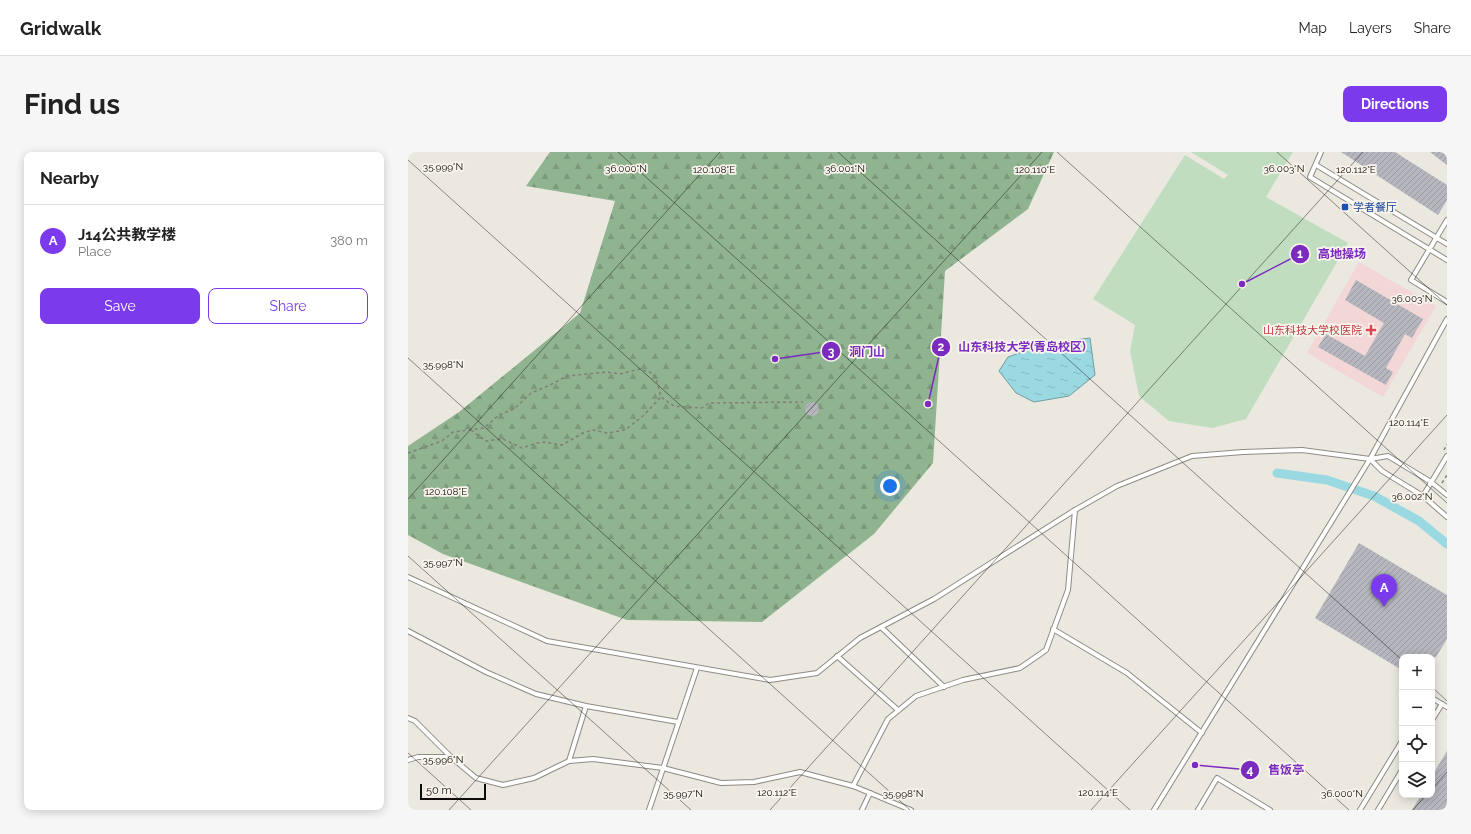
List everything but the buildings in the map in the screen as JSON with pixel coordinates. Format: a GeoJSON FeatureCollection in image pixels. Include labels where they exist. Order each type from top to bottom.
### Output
{"type":"FeatureCollection","features":[{"type":"Feature","properties":{"kind":"lane"},"geometry":{"type":"LineString","coordinates":[[1321,152],[1310,177],[1447,260]]}},
{"type":"Feature","properties":{"kind":"lane"},"geometry":{"type":"LineString","coordinates":[[1316,165],[1447,244]]}},
{"type":"Feature","properties":{"kind":"lane"},"geometry":{"type":"LineString","coordinates":[[1447,220],[1411,280],[1447,302]]}},
{"type":"Feature","properties":{"kind":"lane"},"geometry":{"type":"LineString","coordinates":[[1154,810],[1349,495],[1447,320]]}},
{"type":"Feature","properties":{"kind":"lane"},"geometry":{"type":"LineString","coordinates":[[408,578],[547,641],[770,680],[817,673],[860,638],[934,599],[1075,510],[1117,486],[1192,456],[1243,452],[1302,450],[1370,459],[1388,456],[1432,482],[1447,495]]}},
{"type":"Feature","properties":{"kind":"lane"},"geometry":{"type":"LineString","coordinates":[[1423,496],[1447,456]]}},
{"type":"Feature","properties":{"kind":"lane"},"geometry":{"type":"LineString","coordinates":[[1370,459],[1382,471],[1423,496],[1447,517]]}},
{"type":"Feature","properties":{"kind":"lane"},"geometry":{"type":"LineString","coordinates":[[853,786],[888,719],[916,696],[963,680],[1020,668],[1046,650],[1068,590],[1075,510]]}},
{"type":"Feature","properties":{"kind":"lane"},"geometry":{"type":"LineString","coordinates":[[881,627],[944,687]]}},
{"type":"Feature","properties":{"kind":"lane"},"geometry":{"type":"LineString","coordinates":[[1053,629],[1127,673],[1202,733]]}},
{"type":"Feature","properties":{"kind":"lane"},"geometry":{"type":"LineString","coordinates":[[408,631],[486,672],[536,694],[586,706],[678,722]]}},
{"type":"Feature","properties":{"kind":"lane"},"geometry":{"type":"LineString","coordinates":[[837,656],[898,710]]}},
{"type":"Feature","properties":{"kind":"lane"},"geometry":{"type":"LineString","coordinates":[[649,810],[697,668]]}},
{"type":"Feature","properties":{"kind":"lane"},"geometry":{"type":"LineString","coordinates":[[1435,700],[1447,707]]}},
{"type":"Feature","properties":{"kind":"lane"},"geometry":{"type":"LineString","coordinates":[[1435,715],[1442,704]]}},
{"type":"Feature","properties":{"kind":"lane"},"geometry":{"type":"LineString","coordinates":[[569,761],[586,706]]}},
{"type":"Feature","properties":{"kind":"lane"},"geometry":{"type":"LineString","coordinates":[[408,718],[415,721],[451,757],[476,778],[503,785],[534,778],[569,761],[593,759],[663,768],[721,783],[754,782],[800,772],[853,786],[911,810]]}},
{"type":"Feature","properties":{"kind":"lane"},"geometry":{"type":"LineString","coordinates":[[1360,810],[1399,746]]}},
{"type":"Feature","properties":{"kind":"lane"},"geometry":{"type":"LineString","coordinates":[[408,760],[418,757],[451,757]]}},
{"type":"Feature","properties":{"kind":"lane"},"geometry":{"type":"LineString","coordinates":[[1378,810],[1399,775]]}},
{"type":"Feature","properties":{"kind":"lane"},"geometry":{"type":"LineString","coordinates":[[1198,810],[1217,778],[1270,810]]}},
{"type":"Feature","properties":{"kind":"lane"},"geometry":{"type":"LineString","coordinates":[[862,810],[870,793]]}},
{"type":"Feature","properties":{"kind":"path"},"geometry":{"type":"LineString","coordinates":[[408,453],[442,440],[452,432],[484,428],[499,415],[514,409],[531,393],[567,376],[607,372],[620,374],[640,369],[652,373],[656,378],[661,397],[674,406],[702,408],[709,404],[803,402]]}},
{"type":"Feature","properties":{"kind":"path"},"geometry":{"type":"LineString","coordinates":[[471,430],[486,441],[503,439],[522,448],[544,442],[562,445],[583,432],[594,430],[607,432],[626,430],[643,416],[661,397]]}},
{"type":"Feature","properties":{"kind":"path"},"geometry":{"type":"LineString","coordinates":[[1439,488],[1447,475]]}},
{"type":"Feature","properties":{"kind":"shaded area","name":"山东科技大学校医院"},"geometry":{"type":"Polygon","coordinates":[[[1359,262],[1436,306],[1383,397],[1307,353],[1359,262]]]}},
{"type":"Feature","properties":{"kind":"green space"},"geometry":{"type":"Polygon","coordinates":[[[550,152],[1054,152],[1028,209],[945,271],[933,463],[874,534],[762,622],[627,620],[443,554],[408,535],[408,446],[459,412],[580,313],[615,201],[526,186],[550,152]]]}},
{"type":"Feature","properties":{"kind":"green space"},"geometry":{"type":"Polygon","coordinates":[[[1191,152],[1293,152],[1266,197],[1348,243],[1246,419],[1212,428],[1169,421],[1139,396],[1130,351],[1135,325],[1093,299],[1185,155],[1224,179],[1228,175],[1191,152]]]}},
{"type":"Feature","properties":{"kind":"water"},"geometry":{"type":"Polygon","coordinates":[[[1090,338],[1095,375],[1069,396],[1034,402],[1016,393],[999,371],[1008,357],[1036,347],[1090,338]]]}},
{"type":"Feature","properties":{"kind":"waterway"},"geometry":{"type":"LineString","coordinates":[[1277,473],[1327,480],[1374,496],[1419,521],[1447,544]]}},
{"type":"Feature","properties":{"kind":"place","name":"学者餐厅"},"geometry":{"type":"Point","coordinates":[1345,207]}},
{"type":"Feature","properties":{"kind":"place","name":"高地操场"},"geometry":{"type":"Point","coordinates":[1242,284]}},
{"type":"Feature","properties":{"kind":"place","name":"山东科技大学校医院"},"geometry":{"type":"Point","coordinates":[1371,330]}},
{"type":"Feature","properties":{"kind":"place","name":"洞门山"},"geometry":{"type":"Point","coordinates":[775,359]}},
{"type":"Feature","properties":{"kind":"place","name":"山东科技大学(青岛校区)"},"geometry":{"type":"Point","coordinates":[928,404]}},
{"type":"Feature","properties":{"kind":"place","name":"J14公共教学楼"},"geometry":{"type":"Point","coordinates":[1384,607]}},
{"type":"Feature","properties":{"kind":"place","name":"售饭亭"},"geometry":{"type":"Point","coordinates":[1195,765]}}]}
